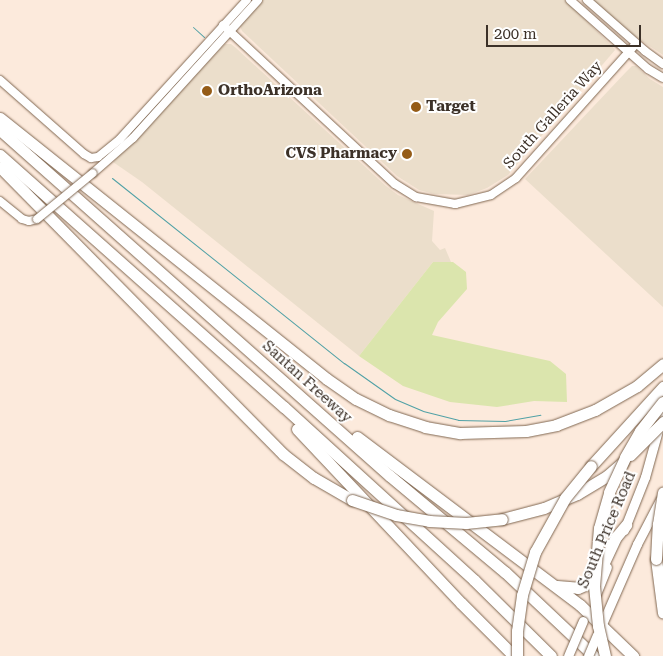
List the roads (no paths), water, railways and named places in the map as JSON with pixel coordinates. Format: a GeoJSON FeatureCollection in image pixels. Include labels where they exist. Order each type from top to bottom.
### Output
{"type":"FeatureCollection","features":[{"type":"Feature","properties":{"kind":"highway"},"geometry":{"type":"LineString","coordinates":[[0,118],[327,379],[356,399],[389,415],[441,430],[476,434],[509,434],[570,420],[603,406],[636,386],[663,364]]}},
{"type":"Feature","properties":{"kind":"highway","name":"Santan Freeway"},"geometry":{"type":"LineString","coordinates":[[0,130],[390,476],[505,572],[594,656]]}},
{"type":"Feature","properties":{"kind":"highway"},"geometry":{"type":"LineString","coordinates":[[0,155],[474,580],[551,656]]}},
{"type":"Feature","properties":{"kind":"highway"},"geometry":{"type":"LineString","coordinates":[[0,167],[283,454],[314,478],[352,500],[396,516],[429,521],[466,523],[502,520],[544,508],[577,494],[607,476],[663,422]]}},
{"type":"Feature","properties":{"kind":"highway"},"geometry":{"type":"LineString","coordinates":[[221,325],[264,358],[371,448],[554,585],[585,616],[602,624],[633,656]]}},
{"type":"Feature","properties":{"kind":"highway"},"geometry":{"type":"LineString","coordinates":[[234,363],[351,484],[461,603],[516,656]]}},
{"type":"Feature","properties":{"kind":"highway"},"geometry":{"type":"LineString","coordinates":[[516,656],[522,596],[535,552],[565,498],[591,466],[663,387]]}},
{"type":"Feature","properties":{"kind":"highway"},"geometry":{"type":"LineString","coordinates":[[605,656],[598,626],[594,593],[599,528],[610,492],[625,457],[640,431],[663,402]]}},
{"type":"Feature","properties":{"kind":"highway"},"geometry":{"type":"LineString","coordinates":[[610,656],[603,628],[600,594],[600,559],[605,525],[627,464],[644,435],[663,411]]}},
{"type":"Feature","properties":{"kind":"highway"},"geometry":{"type":"LineString","coordinates":[[663,494],[658,524],[656,559],[663,613]]}},
{"type":"Feature","properties":{"kind":"highway"},"geometry":{"type":"LineString","coordinates":[[554,585],[572,588],[588,583],[600,571],[616,536],[626,525]]}},
{"type":"Feature","properties":{"kind":"main road","name":"South Price Road"},"geometry":{"type":"LineString","coordinates":[[568,656],[626,525],[645,477],[663,411]]}},
{"type":"Feature","properties":{"kind":"main road"},"geometry":{"type":"LineString","coordinates":[[588,656],[643,532],[663,494]]}},
{"type":"Feature","properties":{"kind":"street"},"geometry":{"type":"LineString","coordinates":[[0,201],[23,220],[31,221],[37,219],[133,138],[226,28],[247,0]]}},
{"type":"Feature","properties":{"kind":"street"},"geometry":{"type":"LineString","coordinates":[[0,80],[84,154],[92,158],[98,157],[120,138],[226,28],[258,0]]}},
{"type":"Feature","properties":{"kind":"street"},"geometry":{"type":"LineString","coordinates":[[570,0],[648,69],[663,78]]}},
{"type":"Feature","properties":{"kind":"street"},"geometry":{"type":"LineString","coordinates":[[586,0],[636,44],[663,64]]}},
{"type":"Feature","properties":{"kind":"street","name":"South Galleria Way"},"geometry":{"type":"LineString","coordinates":[[226,28],[386,176],[416,196],[444,204],[474,201],[491,194],[511,182],[636,44]]}},
{"type":"Feature","properties":{"kind":"street"},"geometry":{"type":"LineString","coordinates":[[92,158],[93,173]]}},
{"type":"Feature","properties":{"kind":"waterway"},"geometry":{"type":"LineString","coordinates":[[193,27],[204,37]]}},
{"type":"Feature","properties":{"kind":"waterway"},"geometry":{"type":"LineString","coordinates":[[112,178],[344,363],[395,399],[423,411],[458,420],[505,421],[540,415]]}},
{"type":"Feature","properties":{"kind":"place","name":"OrthoArizona"},"geometry":{"type":"Point","coordinates":[207,91]}},
{"type":"Feature","properties":{"kind":"place","name":"Target"},"geometry":{"type":"Point","coordinates":[416,107]}},
{"type":"Feature","properties":{"kind":"place","name":"CVS Pharmacy"},"geometry":{"type":"Point","coordinates":[407,154]}}]}
